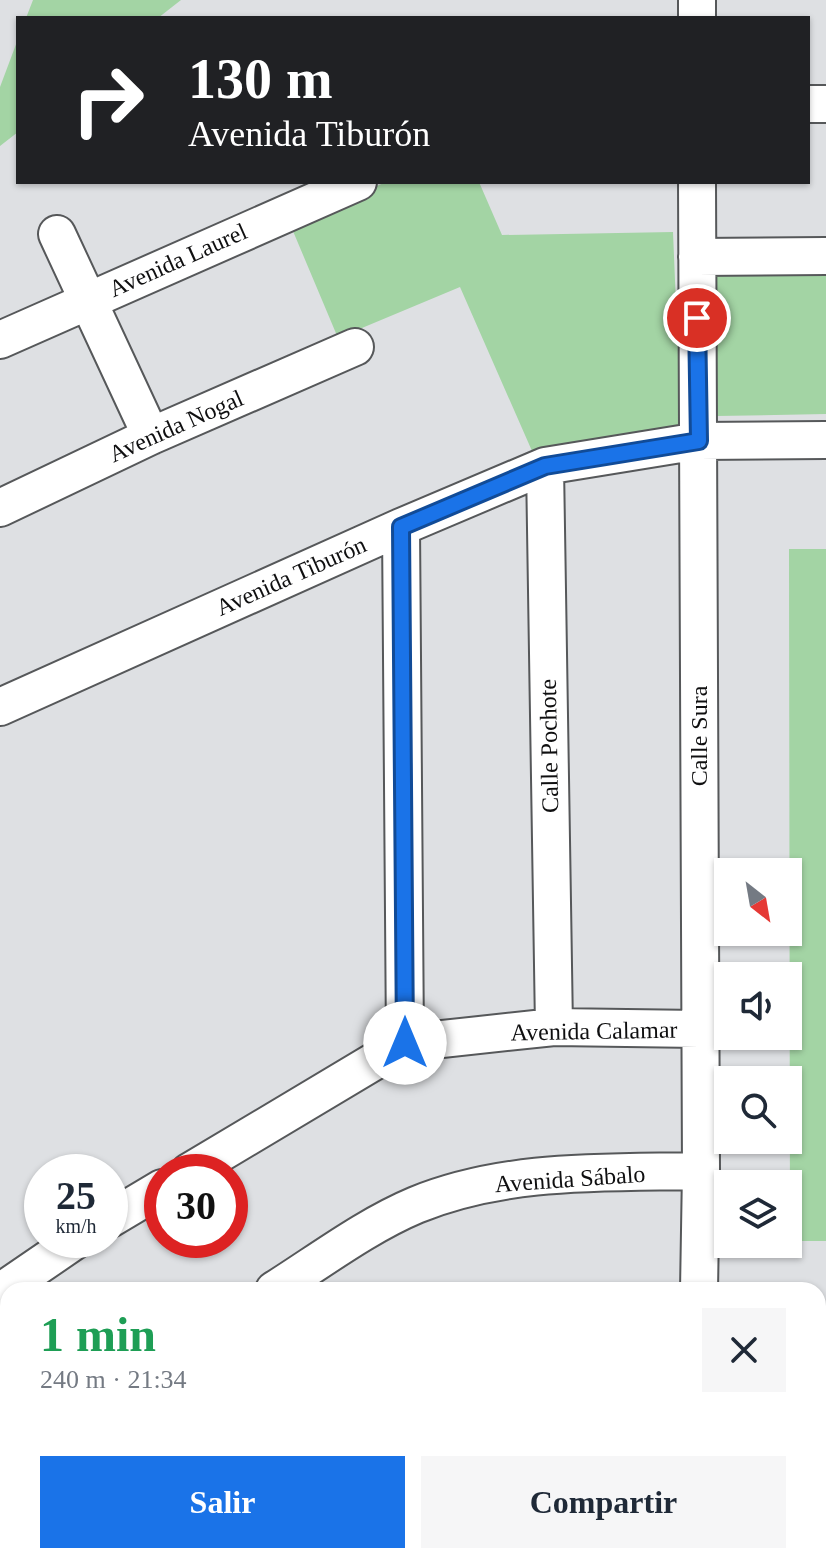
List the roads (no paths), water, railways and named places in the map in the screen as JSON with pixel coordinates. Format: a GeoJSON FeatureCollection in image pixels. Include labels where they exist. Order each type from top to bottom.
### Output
{"type":"FeatureCollection","features":[{"type":"Feature","properties":{"kind":"street","name":"Avenida Laurel"},"geometry":{"type":"LineString","coordinates":[[0,340],[353,184]]}},
{"type":"Feature","properties":{"kind":"street","name":"Calle Sura"},"geometry":{"type":"LineString","coordinates":[[697,184],[699,1282]]}},
{"type":"Feature","properties":{"kind":"street"},"geometry":{"type":"LineString","coordinates":[[57,234],[151,436]]}},
{"type":"Feature","properties":{"kind":"street"},"geometry":{"type":"LineString","coordinates":[[697,257],[826,256]]}},
{"type":"Feature","properties":{"kind":"street","name":"Avenida Nogal"},"geometry":{"type":"LineString","coordinates":[[0,508],[151,436],[355,347]]}},
{"type":"Feature","properties":{"kind":"street","name":"Avenida Tiburón"},"geometry":{"type":"LineString","coordinates":[[0,707],[401,527],[545,466],[699,441],[826,440]]}},
{"type":"Feature","properties":{"kind":"street","name":"Calle Pochote"},"geometry":{"type":"LineString","coordinates":[[545,466],[554,1027]]}},
{"type":"Feature","properties":{"kind":"street"},"geometry":{"type":"LineString","coordinates":[[401,527],[405,1043]]}},
{"type":"Feature","properties":{"kind":"street","name":"Avenida Calamar"},"geometry":{"type":"LineString","coordinates":[[219,1154],[405,1043],[554,1027],[699,1029]]}},
{"type":"Feature","properties":{"kind":"street","name":"Avenida Sábalo"},"geometry":{"type":"LineString","coordinates":[[286,1282],[380,1222],[462,1190],[515,1178],[701,1171]]}},
{"type":"Feature","properties":{"kind":"street"},"geometry":{"type":"LineString","coordinates":[[15,1282],[50,1258]]}}]}
